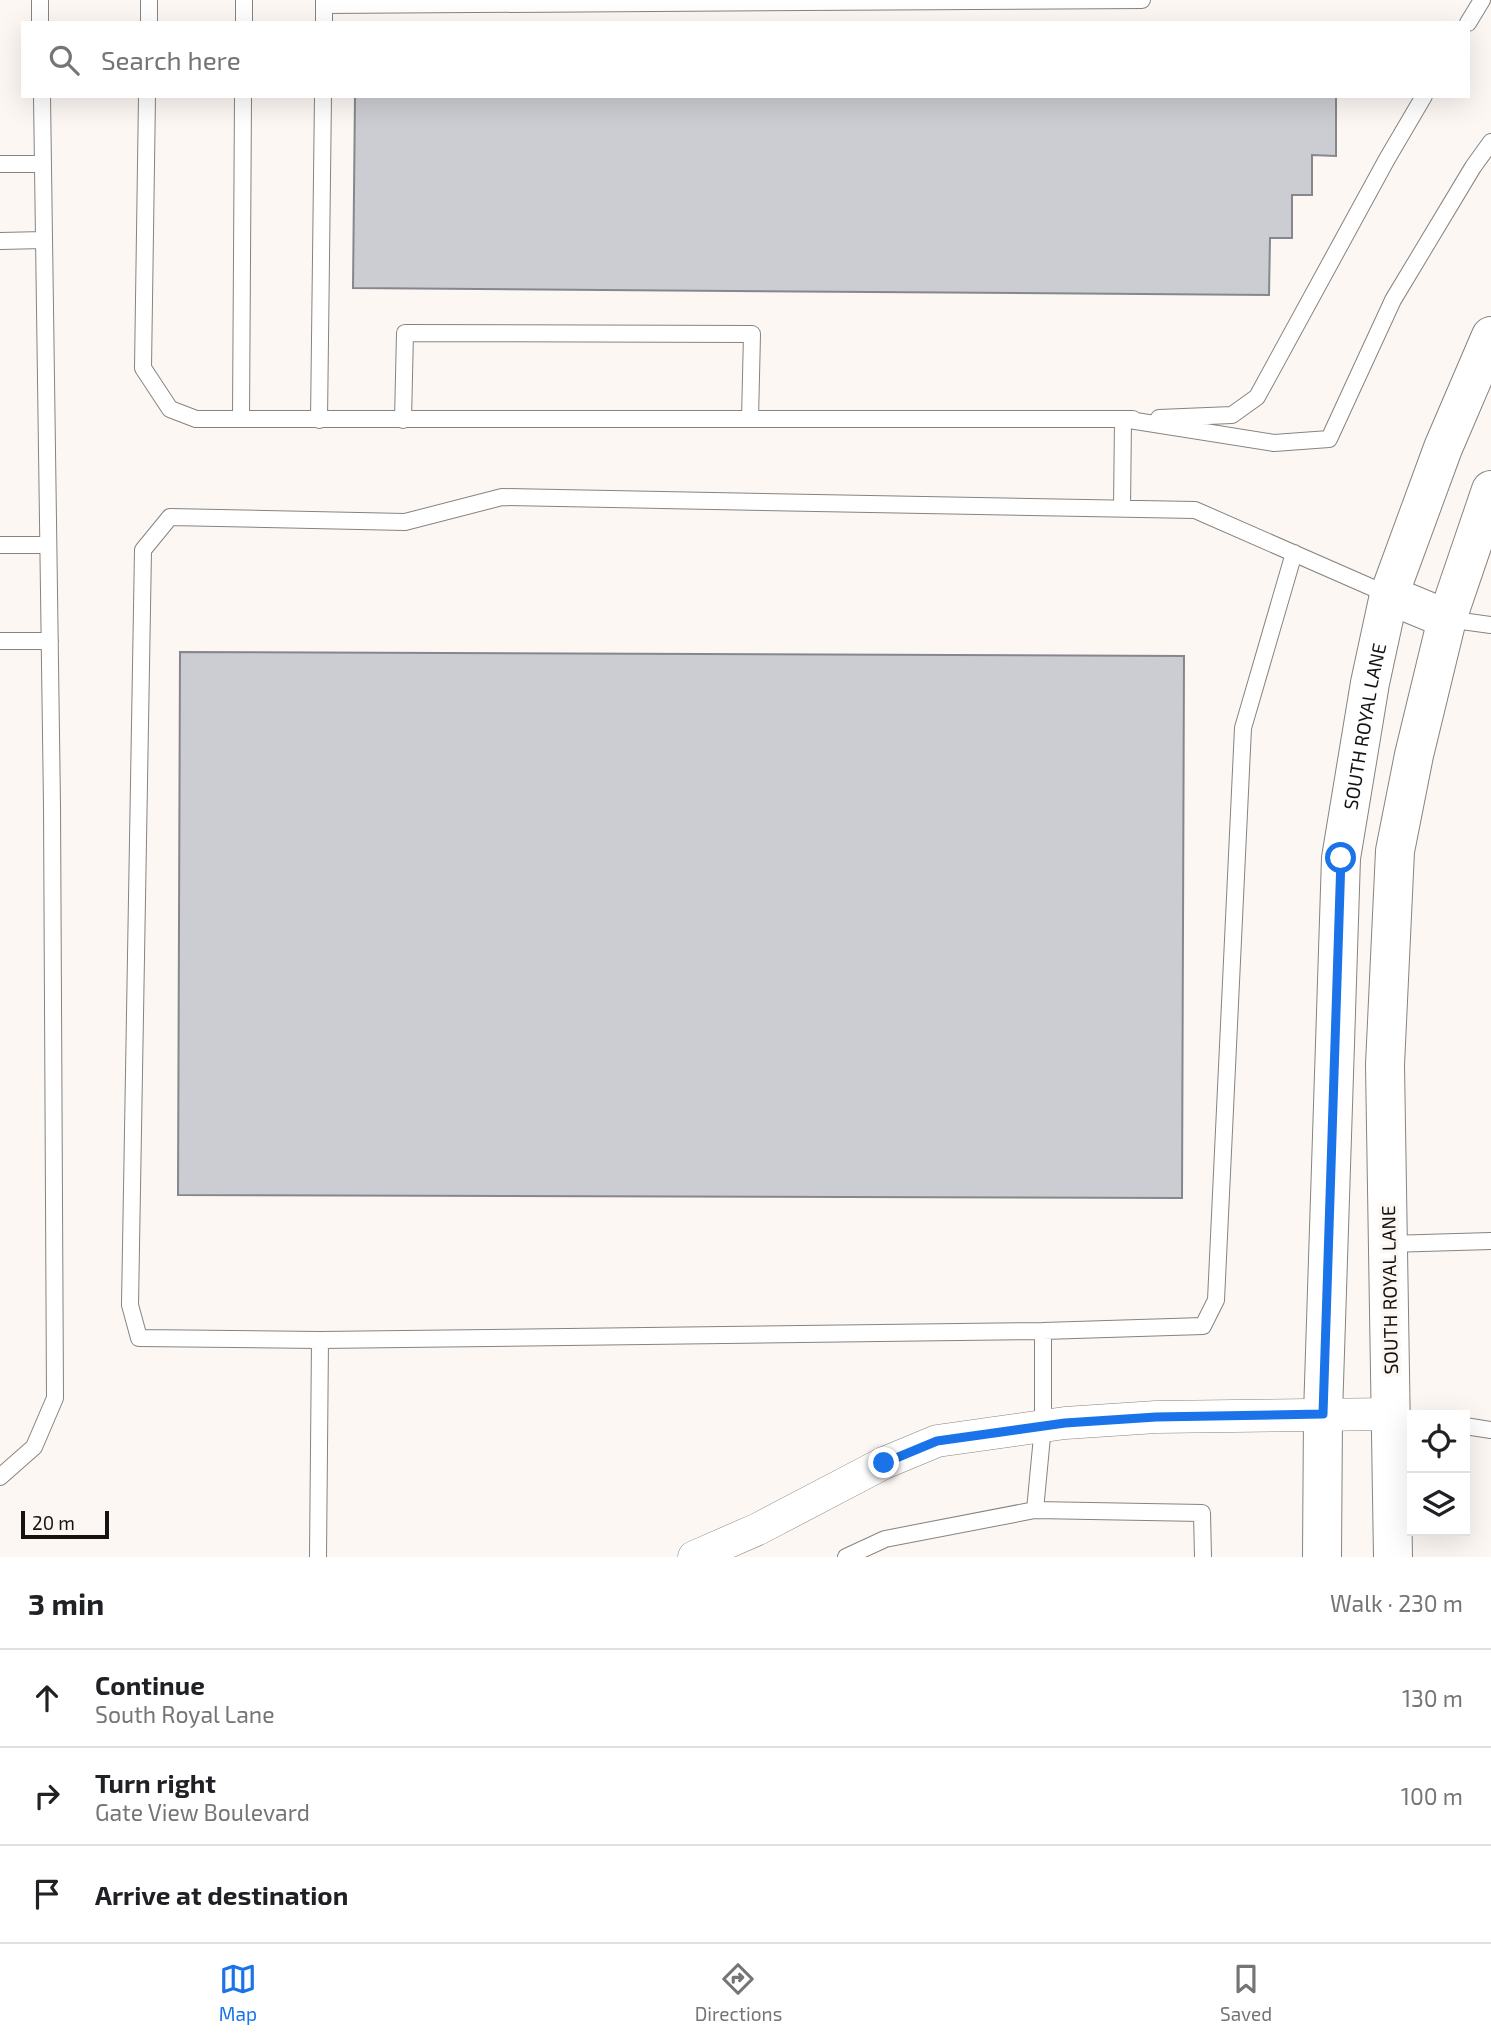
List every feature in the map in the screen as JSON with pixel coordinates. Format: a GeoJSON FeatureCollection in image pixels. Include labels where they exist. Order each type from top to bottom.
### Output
{"type":"FeatureCollection","features":[{"type":"Feature","properties":{"kind":"main road","name":"SOUTH ROYAL LANE"},"geometry":{"type":"LineString","coordinates":[[1322,1557],[1323,1414],[1341,858],[1370,682],[1389,595],[1443,448],[1491,336]]}},
{"type":"Feature","properties":{"kind":"main road","name":"SOUTH ROYAL LANE"},"geometry":{"type":"LineString","coordinates":[[1393,1557],[1396,1415],[1385,1065],[1395,851],[1414,755],[1447,619],[1491,490]]}},
{"type":"Feature","properties":{"kind":"main road"},"geometry":{"type":"LineString","coordinates":[[1389,595],[1447,619]]}},
{"type":"Feature","properties":{"kind":"street"},"geometry":{"type":"LineString","coordinates":[[694,1557],[758,1529],[884,1463],[937,1441],[1043,1426],[1156,1417],[1396,1415]]}},
{"type":"Feature","properties":{"kind":"lane"},"geometry":{"type":"LineString","coordinates":[[40,0],[40,21]]}},
{"type":"Feature","properties":{"kind":"lane"},"geometry":{"type":"LineString","coordinates":[[149,0],[149,21]]}},
{"type":"Feature","properties":{"kind":"lane"},"geometry":{"type":"LineString","coordinates":[[244,0],[244,21]]}},
{"type":"Feature","properties":{"kind":"lane"},"geometry":{"type":"LineString","coordinates":[[324,21],[324,2],[1142,0]]}},
{"type":"Feature","properties":{"kind":"lane"},"geometry":{"type":"LineString","coordinates":[[1469,21],[1482,0]]}},
{"type":"Feature","properties":{"kind":"lane"},"geometry":{"type":"LineString","coordinates":[[0,1477],[34,1447],[55,1398],[50,641],[41,98]]}},
{"type":"Feature","properties":{"kind":"lane"},"geometry":{"type":"LineString","coordinates":[[147,98],[143,368],[170,409],[196,419],[1123,419],[1232,415],[1257,397],[1423,98]]}},
{"type":"Feature","properties":{"kind":"lane"},"geometry":{"type":"LineString","coordinates":[[241,419],[243,98]]}},
{"type":"Feature","properties":{"kind":"lane"},"geometry":{"type":"LineString","coordinates":[[319,419],[323,98]]}},
{"type":"Feature","properties":{"kind":"lane"},"geometry":{"type":"LineString","coordinates":[[1123,419],[1274,443],[1329,439],[1393,300],[1473,167],[1491,142]]}},
{"type":"Feature","properties":{"kind":"lane"},"geometry":{"type":"LineString","coordinates":[[0,164],[43,164]]}},
{"type":"Feature","properties":{"kind":"lane"},"geometry":{"type":"LineString","coordinates":[[0,241],[44,240]]}},
{"type":"Feature","properties":{"kind":"lane"},"geometry":{"type":"LineString","coordinates":[[403,419],[405,333],[752,334],[750,419]]}},
{"type":"Feature","properties":{"kind":"lane"},"geometry":{"type":"LineString","coordinates":[[1122,508],[1123,419]]}},
{"type":"Feature","properties":{"kind":"lane"},"geometry":{"type":"LineString","coordinates":[[1294,553],[1243,728],[1216,1300],[1203,1326],[1043,1331],[320,1340],[139,1338],[130,1305],[143,550],[170,517],[405,522],[502,497],[1195,510],[1294,553],[1389,595]]}},
{"type":"Feature","properties":{"kind":"lane"},"geometry":{"type":"LineString","coordinates":[[0,545],[48,545]]}},
{"type":"Feature","properties":{"kind":"lane"},"geometry":{"type":"LineString","coordinates":[[1447,619],[1491,625]]}},
{"type":"Feature","properties":{"kind":"lane"},"geometry":{"type":"LineString","coordinates":[[0,641],[50,641]]}},
{"type":"Feature","properties":{"kind":"lane"},"geometry":{"type":"LineString","coordinates":[[1389,1244],[1491,1241]]}},
{"type":"Feature","properties":{"kind":"lane"},"geometry":{"type":"LineString","coordinates":[[1035,1510],[1043,1426],[1043,1331]]}},
{"type":"Feature","properties":{"kind":"lane"},"geometry":{"type":"LineString","coordinates":[[318,1557],[320,1340]]}},
{"type":"Feature","properties":{"kind":"lane"},"geometry":{"type":"LineString","coordinates":[[1470,1427],[1491,1430]]}},
{"type":"Feature","properties":{"kind":"lane"},"geometry":{"type":"LineString","coordinates":[[846,1557],[885,1539],[1035,1510],[1202,1513],[1203,1557]]}},
{"type":"Feature","properties":{"kind":"building"},"geometry":{"type":"Polygon","coordinates":[[[355,98],[1336,98],[1336,156],[1312,155],[1312,195],[1292,195],[1292,238],[1270,238],[1269,295],[353,288],[355,98]]]}},
{"type":"Feature","properties":{"kind":"building"},"geometry":{"type":"Polygon","coordinates":[[[180,652],[1184,656],[1182,1198],[178,1195],[180,652]]]}},
{"type":"Feature","properties":{"kind":"route"},"geometry":{"type":"LineString","coordinates":[[884,1463],[937,1441],[1065,1423],[1156,1417],[1323,1414],[1341,858]]}}]}
